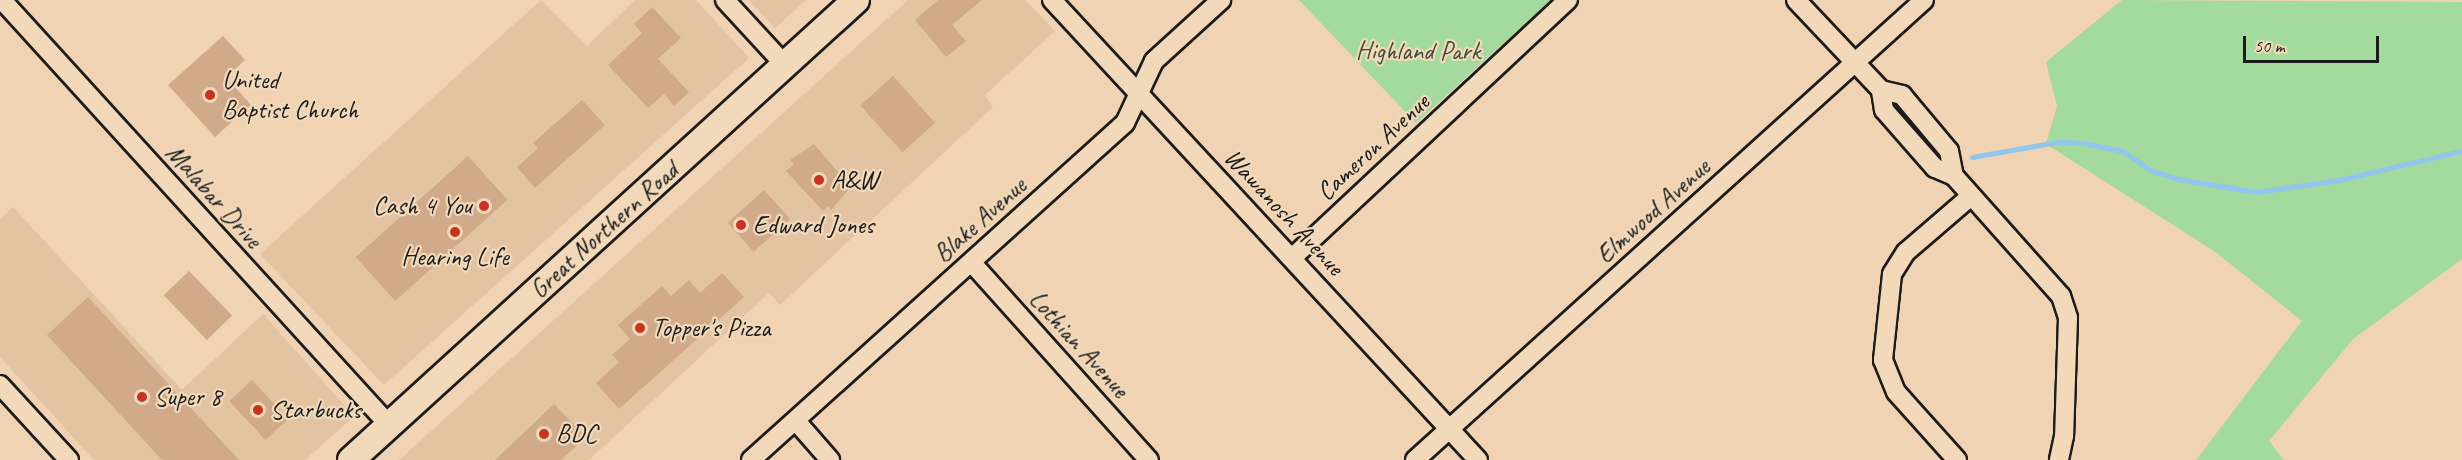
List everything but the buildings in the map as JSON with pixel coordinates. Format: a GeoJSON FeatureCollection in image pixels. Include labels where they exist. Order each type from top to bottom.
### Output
{"type":"FeatureCollection","features":[{"type":"Feature","properties":{"kind":"main road","name":"Great Northern Road"},"geometry":{"type":"LineString","coordinates":[[351,460],[856,0]]}},
{"type":"Feature","properties":{"kind":"street","name":"Malabar Drive"},"geometry":{"type":"LineString","coordinates":[[3,0],[389,425]]}},
{"type":"Feature","properties":{"kind":"street"},"geometry":{"type":"LineString","coordinates":[[725,0],[785,65]]}},
{"type":"Feature","properties":{"kind":"street","name":"Wawanosh Avenue"},"geometry":{"type":"LineString","coordinates":[[1052,0],[1478,460]]}},
{"type":"Feature","properties":{"kind":"street","name":"Blake Avenue"},"geometry":{"type":"LineString","coordinates":[[751,460],[1125,123],[1154,61],[1221,0]]}},
{"type":"Feature","properties":{"kind":"street","name":"Cameron Avenue"},"geometry":{"type":"LineString","coordinates":[[1292,258],[1568,0]]}},
{"type":"Feature","properties":{"kind":"street"},"geometry":{"type":"LineString","coordinates":[[1796,0],[1881,90],[1884,110],[1935,168],[1954,176],[2061,297],[2068,318],[2064,436],[2059,460]]}},
{"type":"Feature","properties":{"kind":"street","name":"Elmwood Avenue"},"geometry":{"type":"LineString","coordinates":[[1415,460],[1924,0]]}},
{"type":"Feature","properties":{"kind":"street"},"geometry":{"type":"LineString","coordinates":[[1957,460],[1896,392],[1883,360],[1892,274],[1906,252],[1971,196]]}},
{"type":"Feature","properties":{"kind":"street","name":"Lothian Avenue"},"geometry":{"type":"LineString","coordinates":[[972,263],[1149,460]]}},
{"type":"Feature","properties":{"kind":"street"},"geometry":{"type":"LineString","coordinates":[[0,385],[69,460]]}},
{"type":"Feature","properties":{"kind":"street"},"geometry":{"type":"LineString","coordinates":[[796,421],[830,460]]}},
{"type":"Feature","properties":{"kind":"shaded area"},"geometry":{"type":"Polygon","coordinates":[[[541,0],[587,46],[635,0],[696,0],[749,58],[384,385],[260,254],[541,0]]]}},
{"type":"Feature","properties":{"kind":"shaded area"},"geometry":{"type":"Polygon","coordinates":[[[749,0],[806,0],[775,28],[749,0]]]}},
{"type":"Feature","properties":{"kind":"shaded area"},"geometry":{"type":"Polygon","coordinates":[[[908,0],[1025,0],[1055,31],[985,95],[993,107],[780,305],[769,293],[589,460],[399,460],[908,0]]]}},
{"type":"Feature","properties":{"kind":"shaded area"},"geometry":{"type":"Polygon","coordinates":[[[13,207],[182,390],[263,314],[354,416],[305,460],[94,460],[0,357],[0,219],[13,207]]]}},
{"type":"Feature","properties":{"kind":"green space","name":"Highland Park"},"geometry":{"type":"Polygon","coordinates":[[[1299,0],[1551,0],[1416,123],[1299,0]]]}},
{"type":"Feature","properties":{"kind":"green space"},"geometry":{"type":"Polygon","coordinates":[[[2122,0],[2462,2],[2462,259],[2353,339],[2269,441],[2284,460],[2196,460],[2302,321],[2214,251],[2046,144],[2057,106],[2046,62],[2122,0]]]}},
{"type":"Feature","properties":{"kind":"waterway"},"geometry":{"type":"LineString","coordinates":[[1972,157],[2057,142],[2083,143],[2123,151],[2150,170],[2178,179],[2257,192],[2339,180],[2462,151]]}},
{"type":"Feature","properties":{"kind":"place","name":"United Baptist Church"},"geometry":{"type":"Point","coordinates":[210,95]}},
{"type":"Feature","properties":{"kind":"place","name":"A&W"},"geometry":{"type":"Point","coordinates":[819,180]}},
{"type":"Feature","properties":{"kind":"place","name":"Cash 4 You"},"geometry":{"type":"Point","coordinates":[484,206]}},
{"type":"Feature","properties":{"kind":"place","name":"Edward Jones"},"geometry":{"type":"Point","coordinates":[741,225]}},
{"type":"Feature","properties":{"kind":"place","name":"Hearing Life"},"geometry":{"type":"Point","coordinates":[455,232]}},
{"type":"Feature","properties":{"kind":"place","name":"Topper's Pizza"},"geometry":{"type":"Point","coordinates":[640,328]}},
{"type":"Feature","properties":{"kind":"place","name":"Super 8"},"geometry":{"type":"Point","coordinates":[142,397]}},
{"type":"Feature","properties":{"kind":"place","name":"Starbucks"},"geometry":{"type":"Point","coordinates":[258,410]}},
{"type":"Feature","properties":{"kind":"place","name":"BDC"},"geometry":{"type":"Point","coordinates":[544,434]}}]}
